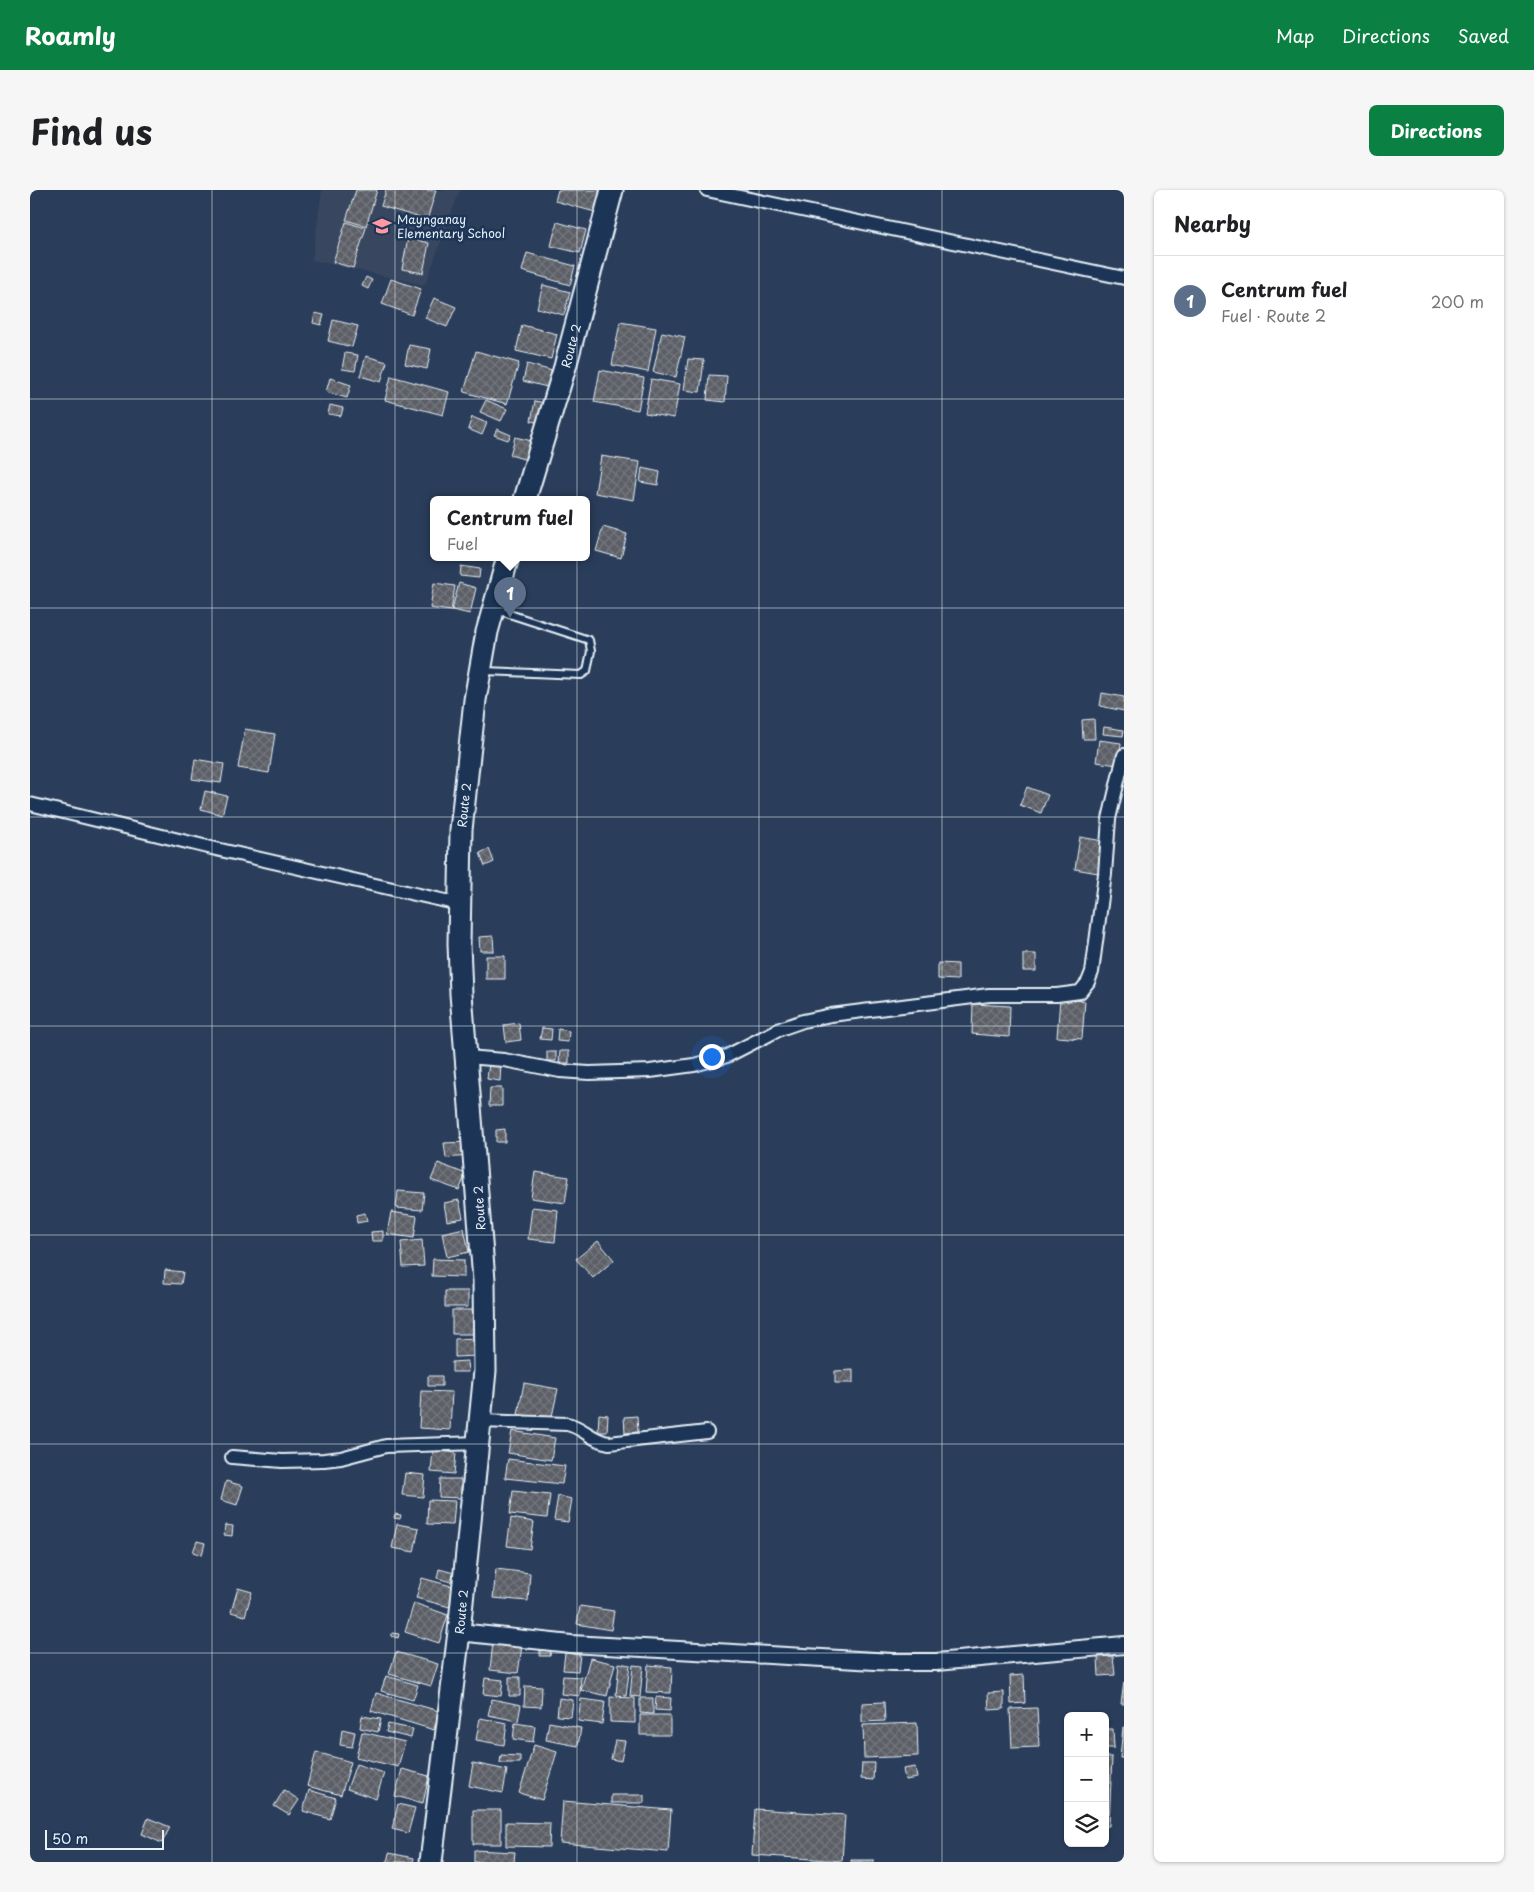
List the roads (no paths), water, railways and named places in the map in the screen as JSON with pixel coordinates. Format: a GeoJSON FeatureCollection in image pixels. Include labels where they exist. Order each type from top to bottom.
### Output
{"type":"FeatureCollection","features":[{"type":"Feature","properties":{"kind":"highway","name":"Route 2"},"geometry":{"type":"LineString","coordinates":[[526,496],[565,367],[612,190]]}},
{"type":"Feature","properties":{"kind":"highway","name":"Route 2"},"geometry":{"type":"LineString","coordinates":[[431,1862],[479,1442],[485,1371],[484,1280],[461,994],[459,904],[461,830],[480,670],[493,609],[507,561]]}},
{"type":"Feature","properties":{"kind":"street"},"geometry":{"type":"LineString","coordinates":[[707,190],[1124,278]]}},
{"type":"Feature","properties":{"kind":"street"},"geometry":{"type":"LineString","coordinates":[[467,1058],[504,1060],[560,1071],[590,1074],[650,1071],[694,1065],[727,1056],[780,1029],[803,1021],[831,1015],[965,998],[1057,995],[1080,992],[1088,982],[1092,972],[1105,874],[1109,818],[1124,755]]}},
{"type":"Feature","properties":{"kind":"street"},"geometry":{"type":"LineString","coordinates":[[30,804],[216,849],[459,904]]}},
{"type":"Feature","properties":{"kind":"street"},"geometry":{"type":"LineString","coordinates":[[481,1421],[567,1424],[578,1428],[597,1441],[609,1443],[707,1432]]}},
{"type":"Feature","properties":{"kind":"street"},"geometry":{"type":"LineString","coordinates":[[232,1457],[282,1461],[324,1460],[341,1458],[386,1446],[479,1442]]}},
{"type":"Feature","properties":{"kind":"street"},"geometry":{"type":"LineString","coordinates":[[458,1632],[571,1644],[893,1662],[936,1662],[1124,1645]]}},
{"type":"Feature","properties":{"kind":"lane"},"geometry":{"type":"LineString","coordinates":[[480,670],[581,674],[587,671],[589,664],[591,651],[589,640],[493,609]]}},
{"type":"Feature","properties":{"kind":"place","name":"Maynganay Elementary School"},"geometry":{"type":"Point","coordinates":[382,226]}},
{"type":"Feature","properties":{"kind":"place","name":"Centrum fuel"},"geometry":{"type":"Point","coordinates":[510,618]}}]}
